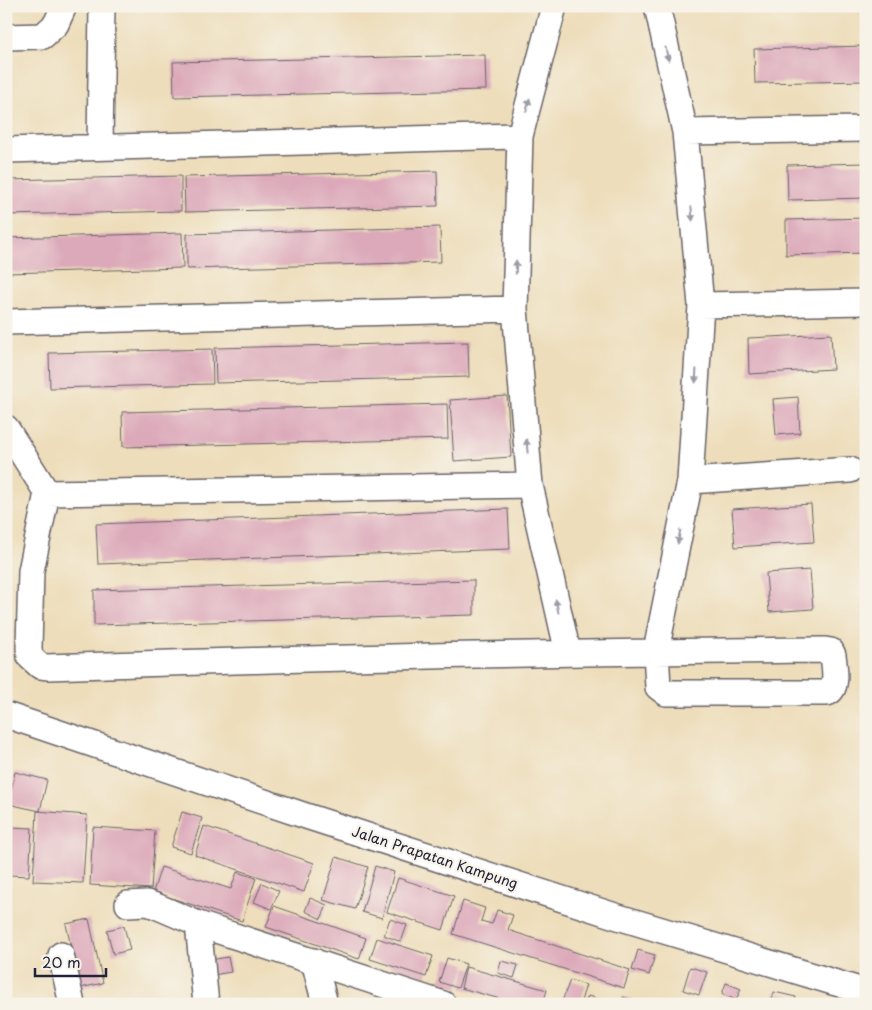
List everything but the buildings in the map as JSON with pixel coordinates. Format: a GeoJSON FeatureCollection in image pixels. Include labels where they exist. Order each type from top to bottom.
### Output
{"type":"FeatureCollection","features":[{"type":"Feature","properties":{"kind":"street"},"geometry":{"type":"LineString","coordinates":[[6,37],[43,36],[56,24],[64,6]]}},
{"type":"Feature","properties":{"kind":"street"},"geometry":{"type":"LineString","coordinates":[[100,146],[102,6]]}},
{"type":"Feature","properties":{"kind":"street"},"geometry":{"type":"LineString","coordinates":[[554,6],[520,136],[515,308],[530,485],[568,653]]}},
{"type":"Feature","properties":{"kind":"street"},"geometry":{"type":"LineString","coordinates":[[6,428],[47,493],[31,570],[29,648],[30,657],[40,666],[568,653],[656,652],[825,650],[831,651],[834,655],[834,687],[831,692],[666,693],[658,687],[656,652],[690,481],[701,305],[685,132],[657,6]]}},
{"type":"Feature","properties":{"kind":"street"},"geometry":{"type":"LineString","coordinates":[[685,132],[866,129]]}},
{"type":"Feature","properties":{"kind":"street"},"geometry":{"type":"LineString","coordinates":[[6,150],[520,136]]}},
{"type":"Feature","properties":{"kind":"street"},"geometry":{"type":"LineString","coordinates":[[701,305],[866,302]]}},
{"type":"Feature","properties":{"kind":"street"},"geometry":{"type":"LineString","coordinates":[[6,322],[515,308]]}},
{"type":"Feature","properties":{"kind":"street"},"geometry":{"type":"LineString","coordinates":[[690,481],[850,470]]}},
{"type":"Feature","properties":{"kind":"street"},"geometry":{"type":"LineString","coordinates":[[47,493],[530,485]]}},
{"type":"Feature","properties":{"kind":"street","name":"Jalan Prapatan Kampung"},"geometry":{"type":"LineString","coordinates":[[6,715],[306,816],[615,916],[866,992]]}},
{"type":"Feature","properties":{"kind":"street"},"geometry":{"type":"LineString","coordinates":[[128,904],[147,903],[198,924],[443,1004]]}},
{"type":"Feature","properties":{"kind":"street"},"geometry":{"type":"LineString","coordinates":[[198,924],[206,1004]]}},
{"type":"Feature","properties":{"kind":"street"},"geometry":{"type":"LineString","coordinates":[[60,955],[72,1004]]}},
{"type":"Feature","properties":{"kind":"street"},"geometry":{"type":"LineString","coordinates":[[314,961],[325,1004]]}}]}
